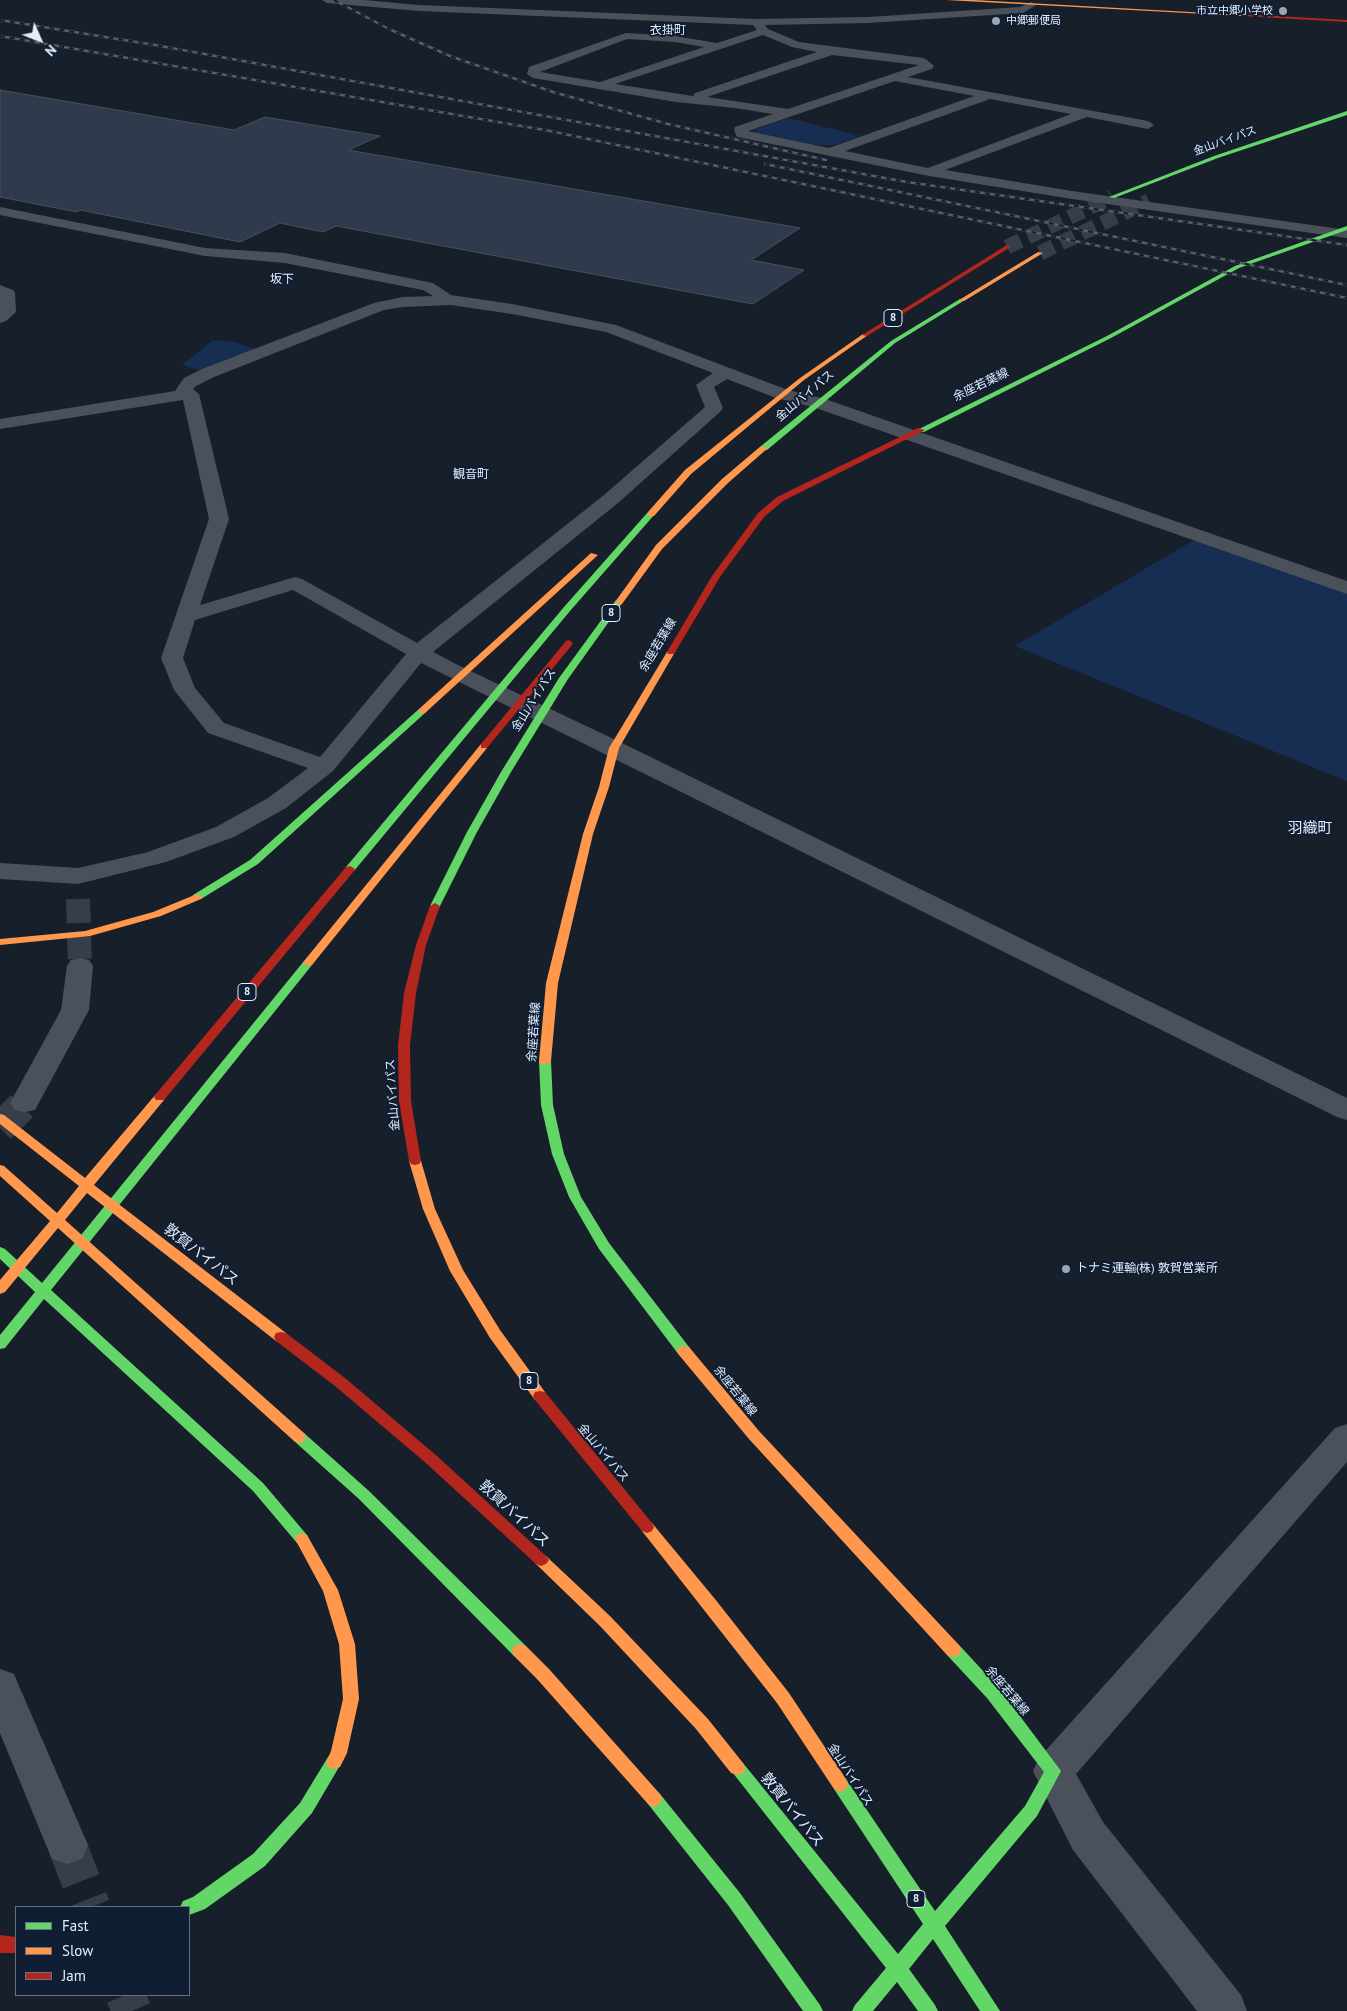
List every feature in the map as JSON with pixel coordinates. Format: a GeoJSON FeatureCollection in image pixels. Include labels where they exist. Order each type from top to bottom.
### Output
{"type":"FeatureCollection","features":[{"type":"Feature","properties":{"kind":"main road"},"geometry":{"type":"LineString","coordinates":[[948,0],[1031,5],[1085,4],[1347,21]]}},
{"type":"Feature","properties":{"kind":"main road","name":"金山バイパス"},"geometry":{"type":"LineString","coordinates":[[1112,197],[1216,157],[1347,113]]}},
{"type":"Feature","properties":{"kind":"main road"},"geometry":{"type":"LineString","coordinates":[[1149,201],[1166,194]]}},
{"type":"Feature","properties":{"kind":"main road","name":"余座若葉線"},"geometry":{"type":"LineString","coordinates":[[1053,1771],[993,1694],[754,1436],[666,1329],[604,1246],[575,1197],[558,1154],[547,1105],[545,1055],[552,982],[588,834],[604,787],[614,748],[716,576],[761,515],[780,499],[1109,337],[1238,267],[1343,231]]}},
{"type":"Feature","properties":{"kind":"main road","name":"金山バイパス"},"geometry":{"type":"LineString","coordinates":[[0,1289],[567,609],[688,472],[783,394],[861,337],[1007,247]]}},
{"type":"Feature","properties":{"kind":"main road","name":"金山バイパス"},"geometry":{"type":"LineString","coordinates":[[991,2011],[783,1698],[710,1604],[547,1406],[495,1334],[457,1271],[429,1209],[412,1154],[405,1101],[404,1045],[410,993],[421,945],[436,903],[472,832],[506,772],[564,678],[659,547],[725,481],[818,402],[893,342],[1040,253]]}},
{"type":"Feature","properties":{"kind":"main road"},"geometry":{"type":"LineString","coordinates":[[614,537],[688,472]]}},
{"type":"Feature","properties":{"kind":"main road"},"geometry":{"type":"LineString","coordinates":[[606,600],[659,547]]}},
{"type":"Feature","properties":{"kind":"main road"},"geometry":{"type":"LineString","coordinates":[[0,942],[86,934],[121,926],[158,914],[195,898],[227,880],[254,862],[280,840],[600,550]]}},
{"type":"Feature","properties":{"kind":"main road"},"geometry":{"type":"LineString","coordinates":[[0,1344],[379,874],[575,635]]}},
{"type":"Feature","properties":{"kind":"main road","name":"敦賀バイパス"},"geometry":{"type":"LineString","coordinates":[[0,1118],[340,1382],[453,1478],[605,1621],[702,1724],[794,1837],[929,2011]]}},
{"type":"Feature","properties":{"kind":"main road"},"geometry":{"type":"LineString","coordinates":[[0,1169],[364,1495],[543,1674],[638,1779],[734,1899],[814,2011]]}},
{"type":"Feature","properties":{"kind":"main road"},"geometry":{"type":"LineString","coordinates":[[0,1252],[258,1487],[301,1537],[330,1590],[347,1644],[351,1700],[339,1753],[306,1808],[259,1860],[199,1903],[190,1907]]}},
{"type":"Feature","properties":{"kind":"main road"},"geometry":{"type":"LineString","coordinates":[[861,2011],[1031,1811],[1053,1771]]}},
{"type":"Feature","properties":{"kind":"main road"},"geometry":{"type":"LineString","coordinates":[[0,1944],[15,1945]]}},
{"type":"Feature","properties":{"kind":"street"},"geometry":{"type":"LineString","coordinates":[[327,0],[502,12],[756,22],[868,20],[1023,10],[1031,5]]}},
{"type":"Feature","properties":{"kind":"street"},"geometry":{"type":"LineString","coordinates":[[756,22],[764,31],[796,45],[924,62],[928,66],[740,130],[742,134],[930,172],[1072,194],[1343,231]]}},
{"type":"Feature","properties":{"kind":"street"},"geometry":{"type":"LineString","coordinates":[[602,84],[764,31]]}},
{"type":"Feature","properties":{"kind":"street"},"geometry":{"type":"LineString","coordinates":[[717,46],[675,39],[626,36],[533,70],[534,74],[690,100],[791,113]]}},
{"type":"Feature","properties":{"kind":"street"},"geometry":{"type":"LineString","coordinates":[[690,100],[830,51]]}},
{"type":"Feature","properties":{"kind":"street"},"geometry":{"type":"LineString","coordinates":[[896,78],[1148,125]]}},
{"type":"Feature","properties":{"kind":"street"},"geometry":{"type":"LineString","coordinates":[[828,152],[988,96]]}},
{"type":"Feature","properties":{"kind":"street"},"geometry":{"type":"LineString","coordinates":[[930,172],[1084,114]]}},
{"type":"Feature","properties":{"kind":"street"},"geometry":{"type":"LineString","coordinates":[[0,211],[205,252],[294,260],[428,286],[451,300]]}},
{"type":"Feature","properties":{"kind":"street"},"geometry":{"type":"LineString","coordinates":[[0,290],[7,293],[8,312],[0,318]]}},
{"type":"Feature","properties":{"kind":"street"},"geometry":{"type":"LineString","coordinates":[[190,394],[183,391],[190,382],[208,373],[366,310],[403,302],[451,300],[512,308],[610,328],[783,394],[818,402],[910,436],[1347,588]]}},
{"type":"Feature","properties":{"kind":"street"},"geometry":{"type":"LineString","coordinates":[[0,871],[78,887],[225,832],[277,803],[325,766],[418,653],[611,499],[714,408],[705,385],[727,372]]}},
{"type":"Feature","properties":{"kind":"street"},"geometry":{"type":"LineString","coordinates":[[0,424],[190,394]]}},
{"type":"Feature","properties":{"kind":"street"},"geometry":{"type":"LineString","coordinates":[[190,394],[219,519],[172,658],[185,690],[216,728],[325,766]]}},
{"type":"Feature","properties":{"kind":"street"},"geometry":{"type":"LineString","coordinates":[[186,616],[294,583],[418,653],[1347,1110]]}},
{"type":"Feature","properties":{"kind":"street"},"geometry":{"type":"LineString","coordinates":[[25,1103],[75,1010],[80,966]]}},
{"type":"Feature","properties":{"kind":"street"},"geometry":{"type":"LineString","coordinates":[[1225,2011],[1088,1836],[1053,1771],[1347,1438]]}},
{"type":"Feature","properties":{"kind":"street"},"geometry":{"type":"LineString","coordinates":[[0,1686],[67,1845]]}},
{"type":"Feature","properties":{"kind":"shaded area"},"geometry":{"type":"Polygon","coordinates":[[[788,118],[861,136],[834,145],[819,145],[757,133],[754,129],[788,118]]]}},
{"type":"Feature","properties":{"kind":"shaded area"},"geometry":{"type":"Polygon","coordinates":[[[213,340],[235,342],[255,349],[202,371],[182,365],[213,340]]]}},
{"type":"Feature","properties":{"kind":"shaded area"},"geometry":{"type":"Polygon","coordinates":[[[1199,537],[1347,589],[1347,781],[1015,646],[1199,537]]]}},
{"type":"Feature","properties":{"kind":"building"},"geometry":{"type":"Polygon","coordinates":[[[0,90],[234,130],[265,117],[380,136],[348,150],[800,228],[751,260],[804,270],[753,304],[336,226],[323,232],[280,223],[240,242],[80,210],[77,212],[0,197],[0,90]]]}},
{"type":"Feature","properties":{"kind":"tunnel"},"geometry":{"type":"LineString","coordinates":[[1007,247],[1112,197]]}},
{"type":"Feature","properties":{"kind":"tunnel"},"geometry":{"type":"LineString","coordinates":[[1040,253],[1149,201]]}},
{"type":"Feature","properties":{"kind":"tunnel"},"geometry":{"type":"LineString","coordinates":[[78,899],[80,966]]}},
{"type":"Feature","properties":{"kind":"tunnel"},"geometry":{"type":"LineString","coordinates":[[0,1128],[25,1103]]}},
{"type":"Feature","properties":{"kind":"tunnel"},"geometry":{"type":"LineString","coordinates":[[67,1845],[91,1906]]}},
{"type":"Feature","properties":{"kind":"tunnel"},"geometry":{"type":"LineString","coordinates":[[125,1996],[132,2011]]}},
{"type":"Feature","properties":{"kind":"railway"},"geometry":{"type":"LineString","coordinates":[[334,0],[389,29],[450,56],[553,92],[668,124],[826,160]]}},
{"type":"Feature","properties":{"kind":"railway"},"geometry":{"type":"LineString","coordinates":[[0,20],[155,45],[907,182],[1347,245]]}},
{"type":"Feature","properties":{"kind":"railway"},"geometry":{"type":"LineString","coordinates":[[0,36],[550,131],[1347,298]]}},
{"type":"Feature","properties":{"kind":"railway"},"geometry":{"type":"LineString","coordinates":[[765,164],[1347,285]]}},
{"type":"Feature","properties":{"kind":"traffic: fast"},"geometry":{"type":"LineString","coordinates":[[1112,197],[1216,157],[1347,113]]}},
{"type":"Feature","properties":{"kind":"traffic: fast"},"geometry":{"type":"LineString","coordinates":[[921,430],[1109,337],[1237,267],[1347,228]]}},
{"type":"Feature","properties":{"kind":"traffic: fast"},"geometry":{"type":"LineString","coordinates":[[764,448],[893,342],[962,300]]}},
{"type":"Feature","properties":{"kind":"traffic: fast"},"geometry":{"type":"LineString","coordinates":[[350,869],[567,609],[651,514]]}},
{"type":"Feature","properties":{"kind":"traffic: fast"},"geometry":{"type":"LineString","coordinates":[[435,906],[472,832],[506,772],[564,678],[619,602]]}},
{"type":"Feature","properties":{"kind":"traffic: fast"},"geometry":{"type":"LineString","coordinates":[[197,897],[254,862],[422,711]]}},
{"type":"Feature","properties":{"kind":"traffic: fast"},"geometry":{"type":"LineString","coordinates":[[0,1344],[308,963]]}},
{"type":"Feature","properties":{"kind":"traffic: fast"},"geometry":{"type":"LineString","coordinates":[[545,1061],[547,1105],[558,1154],[575,1197],[604,1246],[684,1351]]}},
{"type":"Feature","properties":{"kind":"traffic: fast"},"geometry":{"type":"LineString","coordinates":[[0,1252],[258,1487],[302,1539]]}},
{"type":"Feature","properties":{"kind":"traffic: fast"},"geometry":{"type":"LineString","coordinates":[[299,1437],[364,1495],[520,1651]]}},
{"type":"Feature","properties":{"kind":"traffic: fast"},"geometry":{"type":"LineString","coordinates":[[861,2011],[1031,1811],[1053,1771],[993,1693],[953,1650]]}},
{"type":"Feature","properties":{"kind":"traffic: fast"},"geometry":{"type":"LineString","coordinates":[[190,1907],[199,1903],[259,1860],[306,1808],[334,1762]]}},
{"type":"Feature","properties":{"kind":"traffic: fast"},"geometry":{"type":"LineString","coordinates":[[737,1768],[892,1961],[929,2011]]}},
{"type":"Feature","properties":{"kind":"traffic: fast"},"geometry":{"type":"LineString","coordinates":[[840,1784],[991,2011]]}},
{"type":"Feature","properties":{"kind":"traffic: fast"},"geometry":{"type":"LineString","coordinates":[[654,1799],[734,1899],[814,2011]]}},
{"type":"Feature","properties":{"kind":"traffic: slow"},"geometry":{"type":"LineString","coordinates":[[948,0],[1242,15]]}},
{"type":"Feature","properties":{"kind":"traffic: slow"},"geometry":{"type":"LineString","coordinates":[[962,300],[1040,253]]}},
{"type":"Feature","properties":{"kind":"traffic: slow"},"geometry":{"type":"LineString","coordinates":[[651,514],[688,472],[802,379],[865,335]]}},
{"type":"Feature","properties":{"kind":"traffic: slow"},"geometry":{"type":"LineString","coordinates":[[619,602],[659,547],[725,481],[764,448]]}},
{"type":"Feature","properties":{"kind":"traffic: slow"},"geometry":{"type":"LineString","coordinates":[[422,711],[594,555]]}},
{"type":"Feature","properties":{"kind":"traffic: slow"},"geometry":{"type":"LineString","coordinates":[[545,1061],[552,983],[588,834],[604,787],[614,748],[671,652]]}},
{"type":"Feature","properties":{"kind":"traffic: slow"},"geometry":{"type":"LineString","coordinates":[[308,963],[484,746]]}},
{"type":"Feature","properties":{"kind":"traffic: slow"},"geometry":{"type":"LineString","coordinates":[[0,942],[86,934],[157,914],[197,897]]}},
{"type":"Feature","properties":{"kind":"traffic: slow"},"geometry":{"type":"LineString","coordinates":[[0,1289],[160,1097]]}},
{"type":"Feature","properties":{"kind":"traffic: slow"},"geometry":{"type":"LineString","coordinates":[[0,1118],[281,1337]]}},
{"type":"Feature","properties":{"kind":"traffic: slow"},"geometry":{"type":"LineString","coordinates":[[415,1161],[429,1209],[457,1271],[495,1334],[540,1396]]}},
{"type":"Feature","properties":{"kind":"traffic: slow"},"geometry":{"type":"LineString","coordinates":[[0,1169],[299,1437]]}},
{"type":"Feature","properties":{"kind":"traffic: slow"},"geometry":{"type":"LineString","coordinates":[[684,1351],[754,1435],[953,1650]]}},
{"type":"Feature","properties":{"kind":"traffic: slow"},"geometry":{"type":"LineString","coordinates":[[647,1527],[783,1698],[840,1784]]}},
{"type":"Feature","properties":{"kind":"traffic: slow"},"geometry":{"type":"LineString","coordinates":[[302,1539],[330,1590],[347,1644],[351,1699],[339,1753],[334,1762]]}},
{"type":"Feature","properties":{"kind":"traffic: slow"},"geometry":{"type":"LineString","coordinates":[[541,1560],[605,1621],[702,1724],[737,1768]]}},
{"type":"Feature","properties":{"kind":"traffic: slow"},"geometry":{"type":"LineString","coordinates":[[520,1651],[543,1674],[654,1799]]}},
{"type":"Feature","properties":{"kind":"traffic: jam"},"geometry":{"type":"LineString","coordinates":[[1242,15],[1347,21]]}},
{"type":"Feature","properties":{"kind":"traffic: jam"},"geometry":{"type":"LineString","coordinates":[[865,335],[1007,247]]}},
{"type":"Feature","properties":{"kind":"traffic: jam"},"geometry":{"type":"LineString","coordinates":[[671,652],[716,576],[761,515],[780,499],[921,430]]}},
{"type":"Feature","properties":{"kind":"traffic: jam"},"geometry":{"type":"LineString","coordinates":[[484,746],[569,643]]}},
{"type":"Feature","properties":{"kind":"traffic: jam"},"geometry":{"type":"LineString","coordinates":[[160,1097],[350,869]]}},
{"type":"Feature","properties":{"kind":"traffic: jam"},"geometry":{"type":"LineString","coordinates":[[415,1161],[405,1101],[404,1045],[410,993],[421,945],[435,906]]}},
{"type":"Feature","properties":{"kind":"traffic: jam"},"geometry":{"type":"LineString","coordinates":[[281,1337],[340,1382],[432,1460],[541,1560]]}},
{"type":"Feature","properties":{"kind":"traffic: jam"},"geometry":{"type":"LineString","coordinates":[[540,1396],[647,1527]]}},
{"type":"Feature","properties":{"kind":"traffic: jam"},"geometry":{"type":"LineString","coordinates":[[0,1944],[15,1945]]}},
{"type":"Feature","properties":{"kind":"place","name":"市立中郷小学校"},"geometry":{"type":"Point","coordinates":[1283,11]}},
{"type":"Feature","properties":{"kind":"place","name":"中郷郵便局"},"geometry":{"type":"Point","coordinates":[996,21]}},
{"type":"Feature","properties":{"kind":"place","name":"トナミ運輸(株) 敦賀営業所"},"geometry":{"type":"Point","coordinates":[1066,1269]}},
{"type":"Feature","properties":{"kind":"district","name":"衣掛町"},"geometry":{"type":"Point","coordinates":[668,31]}},
{"type":"Feature","properties":{"kind":"district","name":"坂下"},"geometry":{"type":"Point","coordinates":[282,280]}},
{"type":"Feature","properties":{"kind":"district","name":"観音町"},"geometry":{"type":"Point","coordinates":[471,475]}},
{"type":"Feature","properties":{"kind":"district","name":"羽織町"},"geometry":{"type":"Point","coordinates":[1310,829]}}]}
